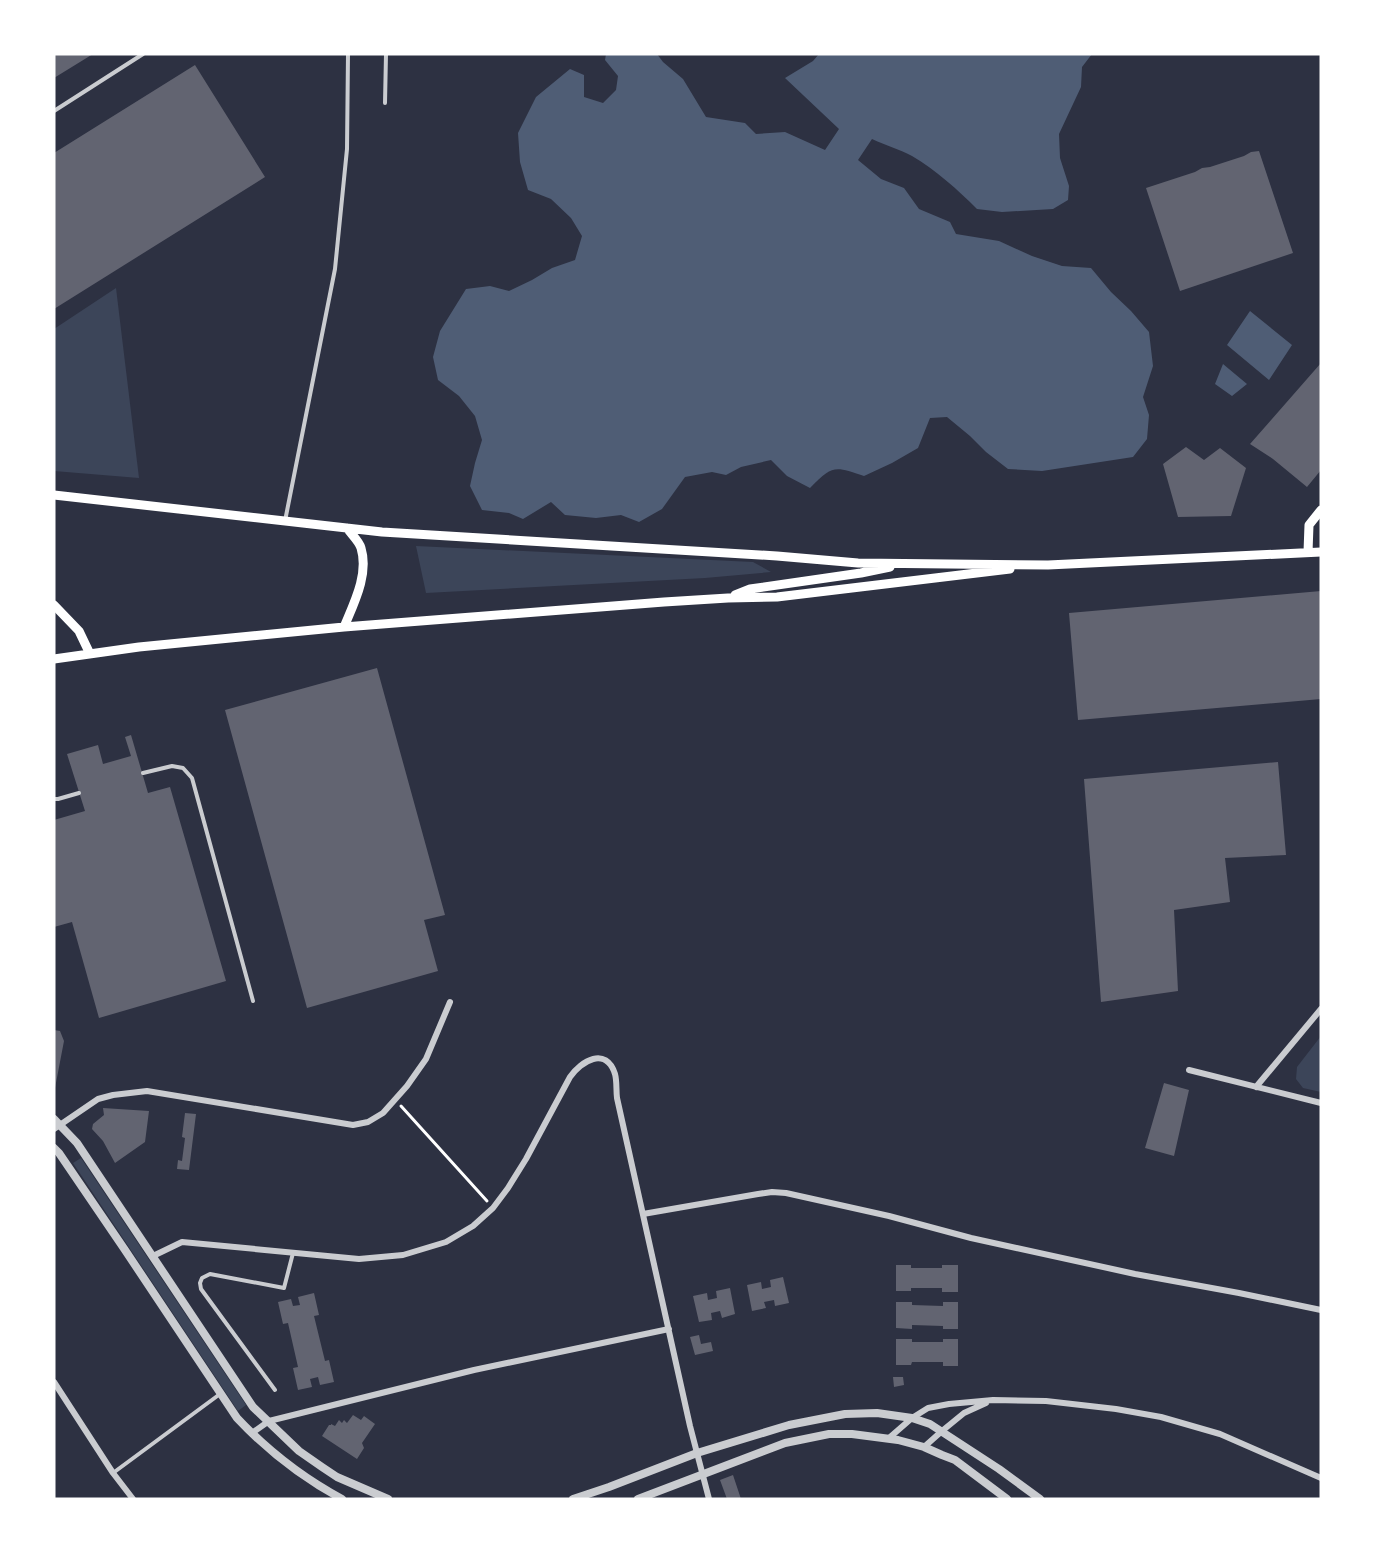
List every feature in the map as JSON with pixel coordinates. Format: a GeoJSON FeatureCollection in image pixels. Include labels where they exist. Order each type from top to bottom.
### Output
{"type":"FeatureCollection","features":[{"type":"Feature","properties":{"kind":"main road"},"geometry":{"type":"LineString","coordinates":[[54,495],[382,532],[858,563],[1048,565],[1321,552]]}},
{"type":"Feature","properties":{"kind":"main road"},"geometry":{"type":"LineString","coordinates":[[54,500],[65,497]]}},
{"type":"Feature","properties":{"kind":"main road"},"geometry":{"type":"LineString","coordinates":[[1308,552],[1309,525],[1321,510]]}},
{"type":"Feature","properties":{"kind":"main road"},"geometry":{"type":"LineString","coordinates":[[344,627],[358,592],[363,569],[361,546],[347,528]]}},
{"type":"Feature","properties":{"kind":"main road"},"geometry":{"type":"LineString","coordinates":[[1308,552],[1321,546]]}},
{"type":"Feature","properties":{"kind":"main road"},"geometry":{"type":"LineString","coordinates":[[728,598],[750,589],[861,573],[907,563]]}},
{"type":"Feature","properties":{"kind":"main road"},"geometry":{"type":"LineString","coordinates":[[54,659],[139,647],[344,627],[728,598],[777,597],[1048,565]]}},
{"type":"Feature","properties":{"kind":"main road"},"geometry":{"type":"LineString","coordinates":[[54,605],[79,631],[90,654]]}},
{"type":"Feature","properties":{"kind":"street"},"geometry":{"type":"LineString","coordinates":[[388,1499],[337,1477],[321,1467],[299,1451],[253,1407],[77,1143],[56,1124],[98,1099],[113,1095],[147,1092],[353,1125],[368,1122],[383,1113],[396,1100],[426,1059],[450,1002]]}},
{"type":"Feature","properties":{"kind":"street"},"geometry":{"type":"LineString","coordinates":[[1256,1087],[1321,1009]]}},
{"type":"Feature","properties":{"kind":"street"},"geometry":{"type":"LineString","coordinates":[[153,1256],[182,1242],[359,1259],[403,1255],[446,1242],[473,1226],[493,1208],[508,1188],[576,1068],[592,1059],[608,1062],[615,1074],[616,1098],[709,1499]]}},
{"type":"Feature","properties":{"kind":"street"},"geometry":{"type":"LineString","coordinates":[[1189,1071],[1321,1103]]}},
{"type":"Feature","properties":{"kind":"street"},"geometry":{"type":"LineString","coordinates":[[54,1148],[126,1250],[237,1418],[286,1464],[315,1485],[342,1499]]}},
{"type":"Feature","properties":{"kind":"street"},"geometry":{"type":"LineString","coordinates":[[643,1214],[758,1194],[786,1193],[889,1216],[971,1238],[1135,1274],[1321,1310]]}},
{"type":"Feature","properties":{"kind":"street"},"geometry":{"type":"LineString","coordinates":[[252,1433],[268,1421],[474,1370],[669,1329]]}},
{"type":"Feature","properties":{"kind":"street"},"geometry":{"type":"LineString","coordinates":[[54,1382],[113,1473],[134,1499]]}},
{"type":"Feature","properties":{"kind":"street"},"geometry":{"type":"LineString","coordinates":[[924,1447],[964,1413],[993,1400]]}},
{"type":"Feature","properties":{"kind":"street"},"geometry":{"type":"LineString","coordinates":[[889,1438],[912,1418],[928,1408],[993,1400],[1046,1401],[1116,1409],[1220,1434],[1321,1478]]}},
{"type":"Feature","properties":{"kind":"street"},"geometry":{"type":"LineString","coordinates":[[573,1499],[697,1453],[789,1425],[845,1414],[878,1413],[912,1418],[930,1424],[1040,1499]]}},
{"type":"Feature","properties":{"kind":"street"},"geometry":{"type":"LineString","coordinates":[[638,1499],[785,1443],[829,1434],[852,1434],[889,1438],[924,1447],[955,1460],[1007,1499]]}},
{"type":"Feature","properties":{"kind":"lane"},"geometry":{"type":"LineString","coordinates":[[54,111],[143,54]]}},
{"type":"Feature","properties":{"kind":"lane"},"geometry":{"type":"LineString","coordinates":[[285,522],[335,269],[347,150],[348,54]]}},
{"type":"Feature","properties":{"kind":"lane"},"geometry":{"type":"LineString","coordinates":[[385,103],[386,54]]}},
{"type":"Feature","properties":{"kind":"lane"},"geometry":{"type":"LineString","coordinates":[[142,773],[172,766],[183,768],[192,778],[253,1001]]}},
{"type":"Feature","properties":{"kind":"lane"},"geometry":{"type":"LineString","coordinates":[[54,798],[79,793]]}},
{"type":"Feature","properties":{"kind":"lane"},"geometry":{"type":"LineString","coordinates":[[275,1390],[201,1289],[200,1283],[202,1278],[210,1274],[284,1288],[293,1253]]}},
{"type":"Feature","properties":{"kind":"lane"},"geometry":{"type":"LineString","coordinates":[[113,1473],[221,1393]]}},
{"type":"Feature","properties":{"kind":"path"},"geometry":{"type":"LineString","coordinates":[[396,1100],[493,1208]]}},
{"type":"Feature","properties":{"kind":"shaded area"},"geometry":{"type":"Polygon","coordinates":[[[606,54],[657,54],[683,79],[706,117],[745,123],[756,134],[785,132],[825,150],[839,129],[785,78],[813,61],[819,54],[1092,54],[1082,67],[1081,87],[1059,134],[1060,158],[1069,186],[1068,200],[1053,209],[1002,212],[977,209],[921,162],[872,139],[858,160],[881,179],[904,188],[919,209],[950,222],[956,234],[999,241],[1062,266],[1091,268],[1149,332],[1153,366],[1143,397],[1149,415],[1147,439],[1133,457],[1042,471],[1008,469],[947,417],[930,418],[918,448],[864,476],[840,469],[829,471],[810,488],[787,476],[771,460],[741,467],[726,475],[712,472],[685,477],[662,509],[639,522],[621,515],[596,518],[565,515],[551,502],[523,519],[509,513],[482,510],[470,486],[482,440],[475,416],[459,396],[438,380],[433,357],[440,331],[466,289],[490,286],[509,291],[552,268],[575,260],[582,236],[571,218],[551,199],[528,190],[520,162],[518,133],[536,97],[570,69],[584,75],[584,97],[603,103],[616,90],[618,76],[605,60],[606,54]]]}},
{"type":"Feature","properties":{"kind":"shaded area"},"geometry":{"type":"Polygon","coordinates":[[[116,288],[139,478],[54,471],[54,329],[116,288]]]}},
{"type":"Feature","properties":{"kind":"shaded area"},"geometry":{"type":"Polygon","coordinates":[[[1250,311],[1292,345],[1269,380],[1227,345],[1250,311]]]}},
{"type":"Feature","properties":{"kind":"shaded area"},"geometry":{"type":"Polygon","coordinates":[[[1223,364],[1247,384],[1232,396],[1215,384],[1223,364]]]}},
{"type":"Feature","properties":{"kind":"shaded area"},"geometry":{"type":"Polygon","coordinates":[[[416,546],[753,562],[771,572],[705,578],[426,593],[416,546]]]}},
{"type":"Feature","properties":{"kind":"shaded area"},"geometry":{"type":"Polygon","coordinates":[[[1321,1036],[1321,1092],[1303,1088],[1296,1079],[1297,1067],[1321,1036]]]}},
{"type":"Feature","properties":{"kind":"shaded area"},"geometry":{"type":"Polygon","coordinates":[[[81,1158],[246,1405],[238,1411],[73,1163],[81,1158]]]}},
{"type":"Feature","properties":{"kind":"building"},"geometry":{"type":"Polygon","coordinates":[[[54,54],[93,54],[54,78],[54,54]]]}},
{"type":"Feature","properties":{"kind":"building"},"geometry":{"type":"Polygon","coordinates":[[[195,65],[265,177],[54,309],[54,153],[195,65]]]}},
{"type":"Feature","properties":{"kind":"building"},"geometry":{"type":"Polygon","coordinates":[[[1259,151],[1293,253],[1180,291],[1146,188],[1259,151]]]}},
{"type":"Feature","properties":{"kind":"building"},"geometry":{"type":"Polygon","coordinates":[[[1321,363],[1321,470],[1307,487],[1273,459],[1250,444],[1321,363]]]}},
{"type":"Feature","properties":{"kind":"building"},"geometry":{"type":"Polygon","coordinates":[[[1186,447],[1204,460],[1220,448],[1246,468],[1231,516],[1178,517],[1163,464],[1186,447]]]}},
{"type":"Feature","properties":{"kind":"building"},"geometry":{"type":"Polygon","coordinates":[[[1321,591],[1321,699],[1078,720],[1069,613],[1321,591]]]}},
{"type":"Feature","properties":{"kind":"building"},"geometry":{"type":"Polygon","coordinates":[[[377,668],[445,915],[424,920],[438,971],[307,1008],[225,710],[377,668]]]}},
{"type":"Feature","properties":{"kind":"building"},"geometry":{"type":"Polygon","coordinates":[[[131,735],[148,793],[170,787],[226,981],[99,1018],[72,922],[54,927],[54,820],[85,811],[67,754],[98,745],[103,764],[131,756],[125,737],[131,735]]]}},
{"type":"Feature","properties":{"kind":"building"},"geometry":{"type":"Polygon","coordinates":[[[1278,762],[1286,855],[1225,858],[1230,902],[1174,910],[1178,991],[1101,1002],[1084,779],[1278,762]]]}},
{"type":"Feature","properties":{"kind":"building"},"geometry":{"type":"Polygon","coordinates":[[[54,1030],[60,1031],[64,1041],[55,1088],[54,1030]]]}},
{"type":"Feature","properties":{"kind":"building"},"geometry":{"type":"Polygon","coordinates":[[[1164,1083],[1189,1090],[1174,1156],[1145,1148],[1164,1083]]]}},
{"type":"Feature","properties":{"kind":"building"},"geometry":{"type":"Polygon","coordinates":[[[103,1108],[149,1111],[145,1142],[115,1163],[103,1141],[92,1129],[93,1124],[104,1115],[103,1108]]]}},
{"type":"Feature","properties":{"kind":"building"},"geometry":{"type":"Polygon","coordinates":[[[185,1113],[196,1114],[189,1170],[177,1169],[178,1160],[182,1161],[185,1113]]]}},
{"type":"Feature","properties":{"kind":"building"},"geometry":{"type":"Polygon","coordinates":[[[896,1265],[911,1265],[911,1268],[942,1268],[942,1265],[958,1265],[958,1292],[942,1292],[942,1288],[911,1288],[911,1291],[896,1291],[896,1265]]]}},
{"type":"Feature","properties":{"kind":"building"},"geometry":{"type":"Polygon","coordinates":[[[783,1277],[789,1303],[775,1306],[774,1300],[764,1302],[766,1308],[752,1311],[747,1285],[761,1282],[762,1289],[771,1287],[770,1280],[783,1277]]]}},
{"type":"Feature","properties":{"kind":"building"},"geometry":{"type":"Polygon","coordinates":[[[730,1288],[735,1314],[722,1318],[720,1311],[711,1313],[712,1320],[699,1322],[693,1296],[707,1293],[708,1300],[717,1298],[716,1291],[730,1288]]]}},
{"type":"Feature","properties":{"kind":"building"},"geometry":{"type":"Polygon","coordinates":[[[314,1293],[319,1315],[314,1316],[325,1361],[329,1360],[334,1382],[320,1385],[318,1377],[310,1379],[312,1387],[298,1390],[293,1368],[298,1367],[288,1323],[283,1324],[278,1302],[291,1299],[293,1306],[300,1305],[298,1297],[314,1293]]]}},
{"type":"Feature","properties":{"kind":"building"},"geometry":{"type":"Polygon","coordinates":[[[896,1302],[943,1306],[943,1302],[958,1302],[958,1329],[912,1325],[912,1329],[896,1328],[896,1302]]]}},
{"type":"Feature","properties":{"kind":"building"},"geometry":{"type":"Polygon","coordinates":[[[699,1335],[701,1344],[711,1342],[713,1351],[695,1355],[690,1337],[699,1335]]]}},
{"type":"Feature","properties":{"kind":"building"},"geometry":{"type":"Polygon","coordinates":[[[896,1339],[912,1339],[912,1342],[943,1342],[943,1339],[958,1339],[958,1366],[943,1366],[943,1362],[912,1362],[911,1365],[896,1365],[896,1339]]]}},
{"type":"Feature","properties":{"kind":"building"},"geometry":{"type":"Polygon","coordinates":[[[893,1377],[903,1377],[904,1385],[894,1387],[893,1377]]]}},
{"type":"Feature","properties":{"kind":"building"},"geometry":{"type":"Polygon","coordinates":[[[353,1415],[361,1420],[364,1416],[375,1424],[362,1443],[364,1448],[357,1459],[322,1436],[329,1425],[335,1426],[339,1420],[347,1423],[353,1415]]]}},
{"type":"Feature","properties":{"kind":"building"},"geometry":{"type":"Polygon","coordinates":[[[733,1475],[741,1499],[727,1499],[720,1480],[733,1475]]]}}]}
